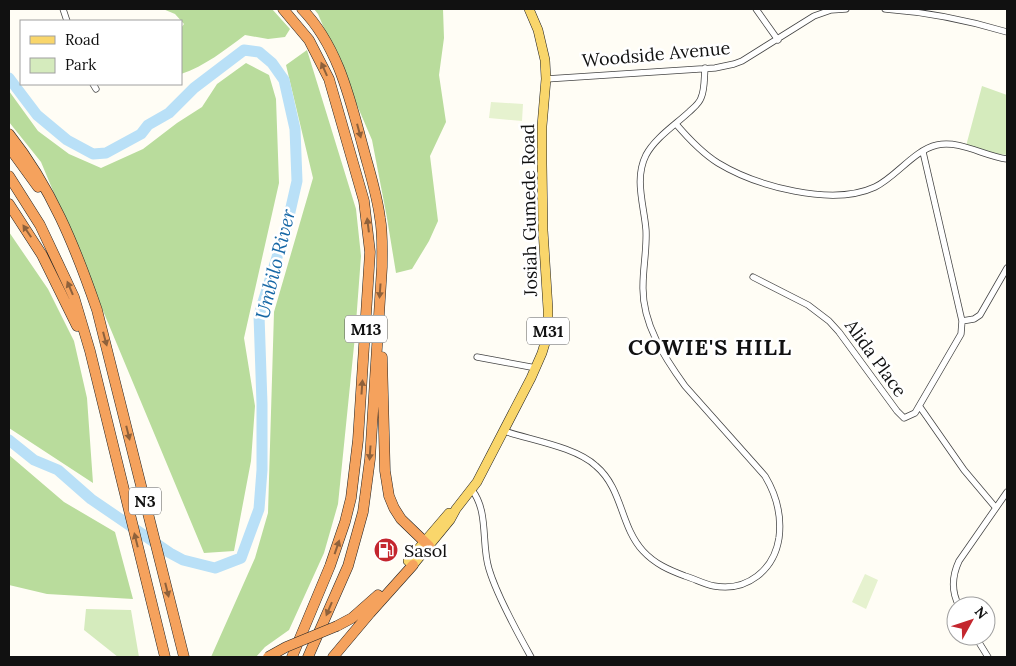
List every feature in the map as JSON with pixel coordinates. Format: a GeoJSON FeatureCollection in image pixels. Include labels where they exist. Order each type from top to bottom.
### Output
{"type":"FeatureCollection","features":[{"type":"Feature","properties":{"kind":"highway","name":"M13"},"geometry":{"type":"LineString","coordinates":[[283,9],[308,40],[328,79],[362,192],[369,232],[370,252],[355,468],[345,522],[330,566],[292,657]]}},
{"type":"Feature","properties":{"kind":"highway","name":"M13"},"geometry":{"type":"LineString","coordinates":[[302,9],[320,32],[340,71],[349,96],[375,190],[382,239],[370,459],[363,512],[348,566],[308,657]]}},
{"type":"Feature","properties":{"kind":"highway"},"geometry":{"type":"LineString","coordinates":[[9,134],[47,189],[72,243]]}},
{"type":"Feature","properties":{"kind":"highway","name":"N3"},"geometry":{"type":"LineString","coordinates":[[9,147],[37,184],[72,243],[97,310],[184,657]]}},
{"type":"Feature","properties":{"kind":"highway","name":"N3"},"geometry":{"type":"LineString","coordinates":[[9,176],[40,225],[74,298],[90,351],[165,657]]}},
{"type":"Feature","properties":{"kind":"highway"},"geometry":{"type":"LineString","coordinates":[[9,204],[42,254],[90,351]]}},
{"type":"Feature","properties":{"kind":"highway"},"geometry":{"type":"LineString","coordinates":[[378,326],[382,356],[386,483],[394,508],[406,525],[426,544]]}},
{"type":"Feature","properties":{"kind":"highway"},"geometry":{"type":"LineString","coordinates":[[268,657],[286,647],[337,626],[362,610],[410,563]]}},
{"type":"Feature","properties":{"kind":"highway"},"geometry":{"type":"LineString","coordinates":[[333,657],[410,563]]}},
{"type":"Feature","properties":{"kind":"highway"},"geometry":{"type":"LineString","coordinates":[[285,657],[330,566]]}},
{"type":"Feature","properties":{"kind":"main road","name":"Josiah Gumede Road"},"geometry":{"type":"LineString","coordinates":[[410,563],[446,516],[456,509],[472,490],[536,368],[548,333],[542,164],[542,126],[546,79],[545,60],[541,42],[529,9]]}},
{"type":"Feature","properties":{"kind":"street"},"geometry":{"type":"LineString","coordinates":[[756,9],[778,40]]}},
{"type":"Feature","properties":{"kind":"street"},"geometry":{"type":"LineString","coordinates":[[814,16],[822,9]]}},
{"type":"Feature","properties":{"kind":"street","name":"Woodside Avenue"},"geometry":{"type":"LineString","coordinates":[[546,79],[705,68],[734,64],[778,40],[814,16],[831,10],[846,9]]}},
{"type":"Feature","properties":{"kind":"street"},"geometry":{"type":"LineString","coordinates":[[885,9],[911,11],[970,21],[1007,32]]}},
{"type":"Feature","properties":{"kind":"street"},"geometry":{"type":"LineString","coordinates":[[504,431],[573,452],[595,464],[612,485],[628,529],[636,542],[653,561],[667,569],[708,584],[730,587],[753,580],[764,572],[771,561],[776,550],[780,530],[780,513],[775,495],[765,476],[676,374],[657,340],[644,307],[643,286],[646,242],[640,183],[642,168],[646,155],[652,146],[702,98],[705,68]]}},
{"type":"Feature","properties":{"kind":"street"},"geometry":{"type":"LineString","coordinates":[[676,124],[694,143],[717,162],[735,172],[791,191],[820,196],[851,194],[874,188],[922,152],[936,145],[953,144],[988,155],[1007,158]]}},
{"type":"Feature","properties":{"kind":"street","name":"Alida Place"},"geometry":{"type":"LineString","coordinates":[[753,277],[808,305],[830,321],[901,415],[908,417],[916,413],[961,334],[962,321],[922,152]]}},
{"type":"Feature","properties":{"kind":"street"},"geometry":{"type":"LineString","coordinates":[[962,321],[974,319],[980,315],[1007,268]]}},
{"type":"Feature","properties":{"kind":"street"},"geometry":{"type":"LineString","coordinates":[[477,357],[536,368]]}},
{"type":"Feature","properties":{"kind":"street"},"geometry":{"type":"LineString","coordinates":[[920,407],[964,470],[996,508]]}},
{"type":"Feature","properties":{"kind":"street"},"geometry":{"type":"LineString","coordinates":[[472,490],[478,499],[491,577],[531,657]]}},
{"type":"Feature","properties":{"kind":"street"},"geometry":{"type":"LineString","coordinates":[[956,596],[953,587],[955,568],[1007,492]]}},
{"type":"Feature","properties":{"kind":"street"},"geometry":{"type":"LineString","coordinates":[[981,646],[988,657]]}},
{"type":"Feature","properties":{"kind":"green space"},"geometry":{"type":"Polygon","coordinates":[[[163,9],[272,9],[290,29],[285,37],[268,39],[245,35],[207,62],[182,74],[182,27],[184,24],[175,14],[163,9]]]}},
{"type":"Feature","properties":{"kind":"green space"},"geometry":{"type":"Polygon","coordinates":[[[314,9],[443,9],[444,38],[439,75],[446,122],[430,156],[438,221],[429,241],[412,269],[396,273],[372,140],[318,14],[314,9]]]}},
{"type":"Feature","properties":{"kind":"green space"},"geometry":{"type":"Polygon","coordinates":[[[307,50],[356,209],[361,256],[338,504],[324,553],[289,630],[265,647],[256,657],[211,657],[255,558],[268,513],[274,312],[313,178],[286,65],[307,50]]]}},
{"type":"Feature","properties":{"kind":"green space"},"geometry":{"type":"Polygon","coordinates":[[[246,63],[269,75],[276,99],[279,183],[244,338],[255,406],[251,461],[234,551],[204,553],[41,162],[9,122],[9,91],[38,131],[69,154],[101,168],[143,149],[202,107],[217,84],[246,63]]]}},
{"type":"Feature","properties":{"kind":"green space"},"geometry":{"type":"Polygon","coordinates":[[[982,86],[1007,95],[1007,155],[990,153],[966,146],[982,86]]]}},
{"type":"Feature","properties":{"kind":"green space"},"geometry":{"type":"Polygon","coordinates":[[[491,102],[523,104],[522,121],[489,118],[491,102]]]}},
{"type":"Feature","properties":{"kind":"green space"},"geometry":{"type":"Polygon","coordinates":[[[9,232],[48,289],[74,341],[87,398],[93,483],[9,428],[9,232]]]}},
{"type":"Feature","properties":{"kind":"green space"},"geometry":{"type":"Polygon","coordinates":[[[9,455],[64,502],[115,532],[133,599],[47,594],[9,585],[9,455]]]}},
{"type":"Feature","properties":{"kind":"green space"},"geometry":{"type":"Polygon","coordinates":[[[865,574],[878,580],[866,609],[852,602],[865,574]]]}},
{"type":"Feature","properties":{"kind":"green space"},"geometry":{"type":"Polygon","coordinates":[[[86,609],[131,610],[139,657],[118,657],[84,630],[86,609]]]}},
{"type":"Feature","properties":{"kind":"waterway","name":"Umbilo River"},"geometry":{"type":"LineString","coordinates":[[9,78],[37,115],[67,140],[93,154],[106,153],[141,134],[148,125],[169,113],[194,88],[244,50],[259,52],[272,63],[284,80],[295,129],[297,181],[287,225],[259,315],[262,470],[259,509],[241,558],[215,568],[183,560],[91,499],[58,470],[34,460],[9,440]]}},
{"type":"Feature","properties":{"kind":"place","name":"Sasol"},"geometry":{"type":"Point","coordinates":[386,550]}},
{"type":"Feature","properties":{"kind":"district","name":"COWIE'S HILL"},"geometry":{"type":"Point","coordinates":[710,347]}}]}
